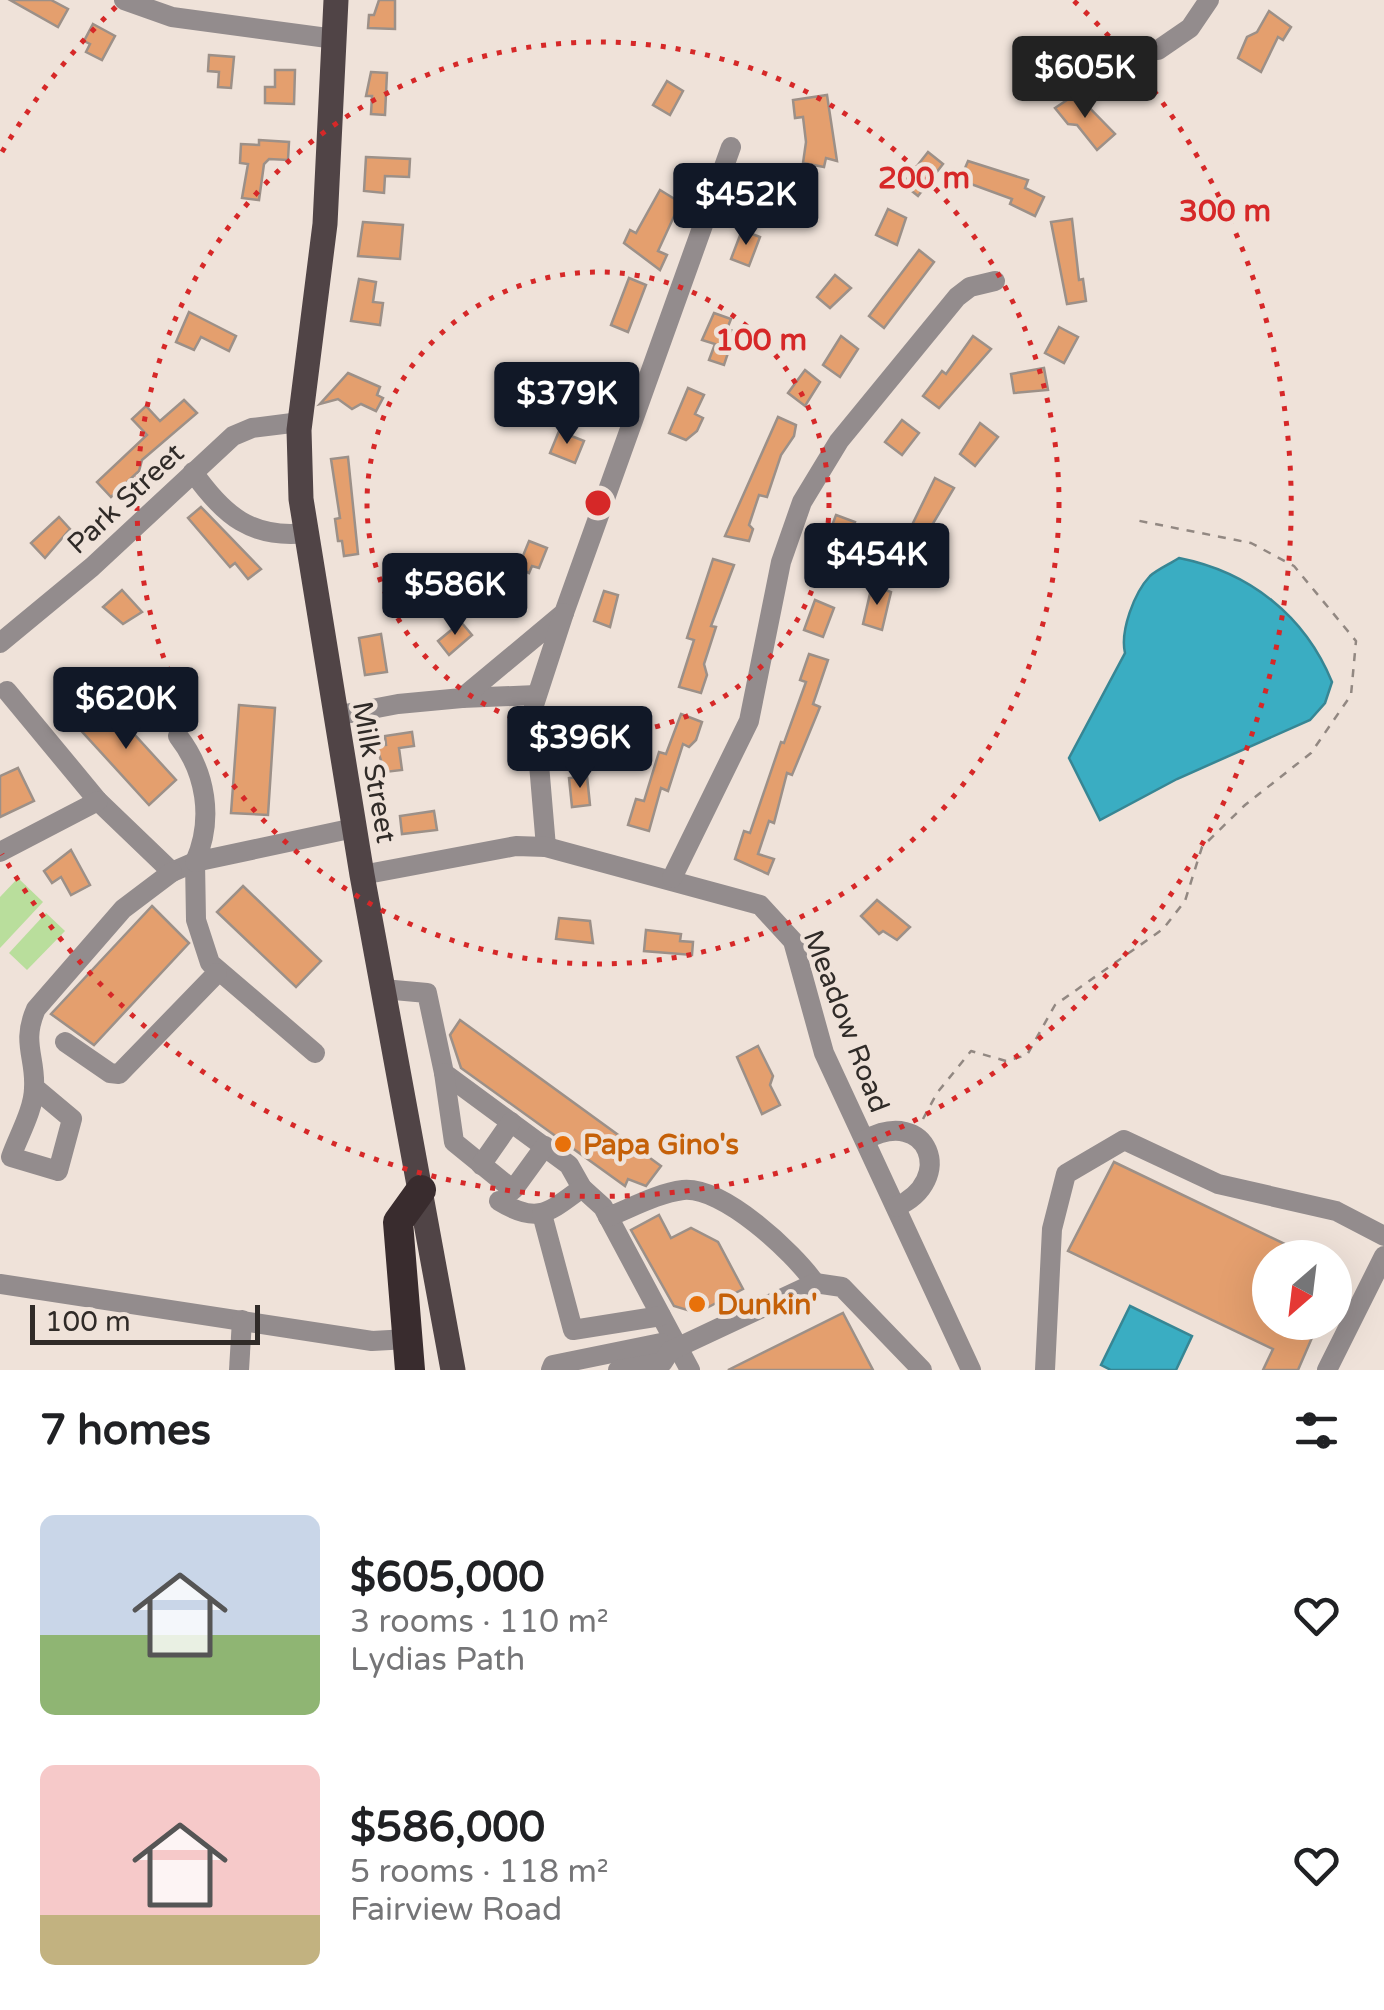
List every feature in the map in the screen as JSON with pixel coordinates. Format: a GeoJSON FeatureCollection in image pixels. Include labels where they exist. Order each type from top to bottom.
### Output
{"type":"FeatureCollection","features":[{"type":"Feature","properties":{"kind":"highway"},"geometry":{"type":"LineString","coordinates":[[410,1370],[398,1222],[422,1190]]}},
{"type":"Feature","properties":{"kind":"main road","name":"Milk Street"},"geometry":{"type":"LineString","coordinates":[[336,0],[325,224],[300,422],[306,533],[362,874],[454,1370]]}},
{"type":"Feature","properties":{"kind":"street"},"geometry":{"type":"LineString","coordinates":[[124,0],[189,20],[335,39]]}},
{"type":"Feature","properties":{"kind":"street"},"geometry":{"type":"LineString","coordinates":[[1158,50],[1190,28],[1209,0]]}},
{"type":"Feature","properties":{"kind":"street"},"geometry":{"type":"LineString","coordinates":[[546,847],[534,732],[536,695],[731,147]]}},
{"type":"Feature","properties":{"kind":"street"},"geometry":{"type":"LineString","coordinates":[[672,878],[749,721],[781,562],[802,502],[839,441],[945,311],[970,287],[995,281]]}},
{"type":"Feature","properties":{"kind":"street","name":"Park Street"},"geometry":{"type":"LineString","coordinates":[[0,642],[92,567],[232,436],[252,428],[300,422]]}},
{"type":"Feature","properties":{"kind":"street"},"geometry":{"type":"LineString","coordinates":[[193,472],[209,492],[256,531],[268,536],[306,533]]}},
{"type":"Feature","properties":{"kind":"street"},"geometry":{"type":"LineString","coordinates":[[462,698],[564,613]]}},
{"type":"Feature","properties":{"kind":"street"},"geometry":{"type":"LineString","coordinates":[[7,691],[98,800],[172,872]]}},
{"type":"Feature","properties":{"kind":"street"},"geometry":{"type":"LineString","coordinates":[[336,716],[462,698],[536,695]]}},
{"type":"Feature","properties":{"kind":"street"},"geometry":{"type":"LineString","coordinates":[[178,736],[200,769],[203,785],[204,830],[194,862],[196,920],[217,973],[315,1053]]}},
{"type":"Feature","properties":{"kind":"street"},"geometry":{"type":"LineString","coordinates":[[0,852],[98,800]]}},
{"type":"Feature","properties":{"kind":"street"},"geometry":{"type":"LineString","coordinates":[[34,1088],[28,1048],[36,1010],[124,909],[172,872],[194,862],[354,828]]}},
{"type":"Feature","properties":{"kind":"street","name":"Meadow Road"},"geometry":{"type":"LineString","coordinates":[[362,874],[516,846],[546,847],[672,878],[760,905],[793,940],[824,1054],[971,1370]]}},
{"type":"Feature","properties":{"kind":"street"},"geometry":{"type":"LineString","coordinates":[[65,1042],[110,1073],[119,1074],[217,973]]}},
{"type":"Feature","properties":{"kind":"street"},"geometry":{"type":"LineString","coordinates":[[384,989],[427,993],[454,1142],[514,1190],[545,1146]]}},
{"type":"Feature","properties":{"kind":"street"},"geometry":{"type":"LineString","coordinates":[[444,1073],[569,1165],[582,1188],[608,1217],[661,1316],[674,1349],[690,1370]]}},
{"type":"Feature","properties":{"kind":"street"},"geometry":{"type":"LineString","coordinates":[[481,1165],[510,1122]]}},
{"type":"Feature","properties":{"kind":"street"},"geometry":{"type":"LineString","coordinates":[[864,1140],[896,1128],[916,1134],[928,1151],[930,1172],[926,1187],[896,1207]]}},
{"type":"Feature","properties":{"kind":"street"},"geometry":{"type":"LineString","coordinates":[[1045,1370],[1052,1229],[1066,1174],[1124,1140],[1218,1184],[1336,1211],[1384,1236]]}},
{"type":"Feature","properties":{"kind":"street"},"geometry":{"type":"LineString","coordinates":[[498,1201],[516,1212],[542,1214],[582,1188]]}},
{"type":"Feature","properties":{"kind":"street"},"geometry":{"type":"LineString","coordinates":[[608,1217],[685,1190],[714,1197],[798,1258],[815,1283]]}},
{"type":"Feature","properties":{"kind":"street"},"geometry":{"type":"LineString","coordinates":[[542,1214],[572,1330],[661,1316]]}},
{"type":"Feature","properties":{"kind":"street"},"geometry":{"type":"LineString","coordinates":[[1327,1370],[1384,1256]]}},
{"type":"Feature","properties":{"kind":"street"},"geometry":{"type":"LineString","coordinates":[[618,1370],[663,1362],[674,1349],[815,1283],[842,1287],[922,1370]]}},
{"type":"Feature","properties":{"kind":"street"},"geometry":{"type":"LineString","coordinates":[[0,1284],[372,1341],[408,1339]]}},
{"type":"Feature","properties":{"kind":"street"},"geometry":{"type":"LineString","coordinates":[[238,1370],[242,1320]]}},
{"type":"Feature","properties":{"kind":"street"},"geometry":{"type":"LineString","coordinates":[[550,1370],[553,1364],[661,1343],[674,1349]]}},
{"type":"Feature","properties":{"kind":"path"},"geometry":{"type":"LineString","coordinates":[[916,1134],[936,1093],[971,1051],[1006,1060],[1026,1055],[1055,1005],[1163,929],[1186,902],[1202,847],[1244,804],[1312,753],[1351,696],[1356,641],[1294,566],[1250,542],[1136,520]]}},
{"type":"Feature","properties":{"kind":"green space"},"geometry":{"type":"Polygon","coordinates":[[[18,878],[43,902],[0,948],[0,897],[18,878]]]}},
{"type":"Feature","properties":{"kind":"green space"},"geometry":{"type":"Polygon","coordinates":[[[46,913],[65,931],[27,970],[9,953],[46,913]]]}},
{"type":"Feature","properties":{"kind":"water"},"geometry":{"type":"Polygon","coordinates":[[[1179,558],[1229,574],[1272,600],[1307,637],[1332,682],[1325,703],[1310,720],[1177,779],[1100,820],[1069,758],[1125,653],[1126,623],[1139,592],[1150,576],[1179,558]]]}},
{"type":"Feature","properties":{"kind":"water"},"geometry":{"type":"Polygon","coordinates":[[[1130,1306],[1192,1336],[1176,1370],[1111,1370],[1101,1365],[1130,1306]]]}},
{"type":"Feature","properties":{"kind":"building"},"geometry":{"type":"Polygon","coordinates":[[[10,0],[51,0],[68,9],[58,27],[10,0]]]}},
{"type":"Feature","properties":{"kind":"building"},"geometry":{"type":"Polygon","coordinates":[[[379,0],[395,0],[395,29],[368,28],[369,15],[374,15],[379,0]]]}},
{"type":"Feature","properties":{"kind":"building"},"geometry":{"type":"Polygon","coordinates":[[[1269,11],[1291,27],[1283,40],[1278,37],[1261,72],[1238,58],[1247,37],[1257,32],[1269,11]]]}},
{"type":"Feature","properties":{"kind":"building"},"geometry":{"type":"Polygon","coordinates":[[[93,24],[115,36],[102,60],[86,52],[90,44],[84,41],[93,24]]]}},
{"type":"Feature","properties":{"kind":"building"},"geometry":{"type":"Polygon","coordinates":[[[209,55],[234,57],[231,88],[218,87],[219,72],[208,71],[209,55]]]}},
{"type":"Feature","properties":{"kind":"building"},"geometry":{"type":"Polygon","coordinates":[[[275,70],[295,70],[294,104],[265,103],[265,87],[275,87],[275,70]]]}},
{"type":"Feature","properties":{"kind":"building"},"geometry":{"type":"Polygon","coordinates":[[[371,72],[387,73],[385,115],[371,114],[372,96],[366,96],[371,72]]]}},
{"type":"Feature","properties":{"kind":"building"},"geometry":{"type":"Polygon","coordinates":[[[667,81],[683,91],[670,115],[653,105],[667,81]]]}},
{"type":"Feature","properties":{"kind":"building"},"geometry":{"type":"Polygon","coordinates":[[[1076,94],[1115,134],[1097,150],[1077,125],[1068,124],[1055,108],[1076,94]]]}},
{"type":"Feature","properties":{"kind":"building"},"geometry":{"type":"Polygon","coordinates":[[[827,95],[837,161],[826,158],[824,167],[803,163],[803,117],[795,118],[793,100],[827,95]]]}},
{"type":"Feature","properties":{"kind":"building"},"geometry":{"type":"Polygon","coordinates":[[[259,140],[289,142],[288,160],[269,159],[264,164],[259,200],[242,198],[248,164],[240,163],[241,144],[259,145],[259,140]]]}},
{"type":"Feature","properties":{"kind":"building"},"geometry":{"type":"Polygon","coordinates":[[[928,152],[943,164],[918,196],[903,184],[928,152]]]}},
{"type":"Feature","properties":{"kind":"building"},"geometry":{"type":"Polygon","coordinates":[[[366,157],[410,159],[409,177],[385,176],[384,193],[364,191],[366,157]]]}},
{"type":"Feature","properties":{"kind":"building"},"geometry":{"type":"Polygon","coordinates":[[[968,161],[1028,180],[1025,188],[1044,197],[1035,216],[1010,204],[1012,199],[960,180],[968,161]]]}},
{"type":"Feature","properties":{"kind":"building"},"geometry":{"type":"Polygon","coordinates":[[[660,190],[686,206],[676,212],[658,251],[667,255],[660,270],[624,243],[630,230],[636,233],[660,190]]]}},
{"type":"Feature","properties":{"kind":"building"},"geometry":{"type":"Polygon","coordinates":[[[888,209],[906,218],[897,245],[876,235],[888,209]]]}},
{"type":"Feature","properties":{"kind":"building"},"geometry":{"type":"Polygon","coordinates":[[[1072,219],[1079,280],[1083,279],[1086,301],[1067,304],[1051,222],[1072,219]]]}},
{"type":"Feature","properties":{"kind":"building"},"geometry":{"type":"Polygon","coordinates":[[[363,222],[403,225],[400,259],[358,256],[363,222]]]}},
{"type":"Feature","properties":{"kind":"building"},"geometry":{"type":"Polygon","coordinates":[[[742,230],[760,237],[749,266],[731,259],[742,230]]]}},
{"type":"Feature","properties":{"kind":"building"},"geometry":{"type":"Polygon","coordinates":[[[919,250],[934,262],[884,328],[869,316],[919,250]]]}},
{"type":"Feature","properties":{"kind":"building"},"geometry":{"type":"Polygon","coordinates":[[[835,275],[851,288],[830,308],[817,297],[835,275]]]}},
{"type":"Feature","properties":{"kind":"building"},"geometry":{"type":"Polygon","coordinates":[[[629,278],[646,285],[628,332],[611,325],[629,278]]]}},
{"type":"Feature","properties":{"kind":"building"},"geometry":{"type":"Polygon","coordinates":[[[359,279],[376,282],[373,302],[383,303],[380,325],[351,321],[359,279]]]}},
{"type":"Feature","properties":{"kind":"building"},"geometry":{"type":"Polygon","coordinates":[[[189,312],[236,336],[229,351],[201,337],[194,350],[176,342],[189,312]]]}},
{"type":"Feature","properties":{"kind":"building"},"geometry":{"type":"Polygon","coordinates":[[[714,313],[731,319],[727,329],[743,334],[738,350],[730,347],[724,365],[709,360],[715,344],[702,340],[714,313]]]}},
{"type":"Feature","properties":{"kind":"building"},"geometry":{"type":"Polygon","coordinates":[[[1059,327],[1078,337],[1064,363],[1045,353],[1059,327]]]}},
{"type":"Feature","properties":{"kind":"building"},"geometry":{"type":"Polygon","coordinates":[[[841,336],[858,349],[840,377],[823,365],[841,336]]]}},
{"type":"Feature","properties":{"kind":"building"},"geometry":{"type":"Polygon","coordinates":[[[973,336],[991,349],[939,408],[923,396],[942,371],[946,374],[973,336]]]}},
{"type":"Feature","properties":{"kind":"building"},"geometry":{"type":"Polygon","coordinates":[[[1044,368],[1048,390],[1014,393],[1011,374],[1044,368]]]}},
{"type":"Feature","properties":{"kind":"building"},"geometry":{"type":"Polygon","coordinates":[[[805,370],[820,382],[805,406],[788,393],[805,370]]]}},
{"type":"Feature","properties":{"kind":"building"},"geometry":{"type":"Polygon","coordinates":[[[348,373],[380,387],[377,395],[383,398],[376,411],[361,404],[352,409],[338,399],[320,404],[348,373]]]}},
{"type":"Feature","properties":{"kind":"building"},"geometry":{"type":"Polygon","coordinates":[[[592,382],[610,388],[597,415],[582,410],[592,382]]]}},
{"type":"Feature","properties":{"kind":"building"},"geometry":{"type":"Polygon","coordinates":[[[688,388],[704,395],[695,414],[703,418],[697,431],[686,440],[669,433],[688,388]]]}},
{"type":"Feature","properties":{"kind":"building"},"geometry":{"type":"Polygon","coordinates":[[[184,400],[197,413],[142,460],[139,471],[111,497],[97,482],[147,435],[132,419],[146,406],[160,421],[184,400]]]}},
{"type":"Feature","properties":{"kind":"building"},"geometry":{"type":"Polygon","coordinates":[[[778,417],[796,425],[794,436],[781,455],[767,497],[759,495],[749,525],[753,529],[749,541],[725,536],[778,417]]]}},
{"type":"Feature","properties":{"kind":"building"},"geometry":{"type":"Polygon","coordinates":[[[902,420],[919,433],[902,455],[885,442],[902,420]]]}},
{"type":"Feature","properties":{"kind":"building"},"geometry":{"type":"Polygon","coordinates":[[[980,423],[998,437],[975,466],[960,454],[980,423]]]}},
{"type":"Feature","properties":{"kind":"building"},"geometry":{"type":"Polygon","coordinates":[[[559,431],[584,441],[575,463],[550,453],[559,431]]]}},
{"type":"Feature","properties":{"kind":"building"},"geometry":{"type":"Polygon","coordinates":[[[348,457],[358,554],[344,556],[335,519],[340,518],[331,459],[348,457]]]}},
{"type":"Feature","properties":{"kind":"building"},"geometry":{"type":"Polygon","coordinates":[[[935,478],[954,488],[909,564],[890,554],[911,527],[935,478]]]}},
{"type":"Feature","properties":{"kind":"building"},"geometry":{"type":"Polygon","coordinates":[[[201,507],[261,569],[248,579],[235,563],[230,567],[188,518],[201,507]]]}},
{"type":"Feature","properties":{"kind":"building"},"geometry":{"type":"Polygon","coordinates":[[[836,515],[855,522],[845,551],[825,544],[836,515]]]}},
{"type":"Feature","properties":{"kind":"building"},"geometry":{"type":"Polygon","coordinates":[[[59,517],[70,529],[45,558],[31,543],[59,517]]]}},
{"type":"Feature","properties":{"kind":"building"},"geometry":{"type":"Polygon","coordinates":[[[529,541],[547,548],[539,568],[532,566],[529,573],[518,568],[529,541]]]}},
{"type":"Feature","properties":{"kind":"building"},"geometry":{"type":"Polygon","coordinates":[[[713,559],[734,565],[711,626],[716,627],[704,664],[707,675],[701,693],[679,687],[694,640],[687,638],[713,559]]]}},
{"type":"Feature","properties":{"kind":"building"},"geometry":{"type":"Polygon","coordinates":[[[872,585],[891,592],[882,630],[863,624],[872,585]]]}},
{"type":"Feature","properties":{"kind":"building"},"geometry":{"type":"Polygon","coordinates":[[[122,590],[142,612],[123,624],[103,607],[122,590]]]}},
{"type":"Feature","properties":{"kind":"building"},"geometry":{"type":"Polygon","coordinates":[[[604,591],[618,595],[610,627],[594,621],[604,591]]]}},
{"type":"Feature","properties":{"kind":"building"},"geometry":{"type":"Polygon","coordinates":[[[815,600],[834,608],[823,637],[804,630],[815,600]]]}},
{"type":"Feature","properties":{"kind":"building"},"geometry":{"type":"Polygon","coordinates":[[[461,622],[472,635],[449,655],[438,641],[461,622]]]}},
{"type":"Feature","properties":{"kind":"building"},"geometry":{"type":"Polygon","coordinates":[[[381,634],[387,672],[365,675],[359,638],[381,634]]]}},
{"type":"Feature","properties":{"kind":"building"},"geometry":{"type":"Polygon","coordinates":[[[809,654],[828,660],[813,704],[820,707],[792,775],[787,773],[774,823],[769,821],[758,854],[774,859],[768,874],[735,859],[744,831],[750,833],[781,742],[784,743],[806,682],[800,680],[809,654]]]}},
{"type":"Feature","properties":{"kind":"building"},"geometry":{"type":"Polygon","coordinates":[[[103,700],[176,780],[149,805],[76,725],[103,700]]]}},
{"type":"Feature","properties":{"kind":"building"},"geometry":{"type":"Polygon","coordinates":[[[239,705],[275,708],[268,815],[231,813],[239,705]]]}},
{"type":"Feature","properties":{"kind":"building"},"geometry":{"type":"Polygon","coordinates":[[[681,714],[702,722],[696,740],[689,747],[683,744],[668,791],[661,788],[649,831],[628,825],[636,799],[644,801],[659,752],[666,754],[681,714]]]}},
{"type":"Feature","properties":{"kind":"building"},"geometry":{"type":"Polygon","coordinates":[[[412,732],[414,746],[399,748],[402,770],[385,772],[376,746],[386,745],[385,736],[412,732]]]}},
{"type":"Feature","properties":{"kind":"building"},"geometry":{"type":"Polygon","coordinates":[[[18,768],[34,801],[0,817],[0,776],[18,768]]]}},
{"type":"Feature","properties":{"kind":"building"},"geometry":{"type":"Polygon","coordinates":[[[587,776],[590,805],[572,807],[569,778],[587,776]]]}},
{"type":"Feature","properties":{"kind":"building"},"geometry":{"type":"Polygon","coordinates":[[[434,811],[437,830],[402,834],[400,816],[434,811]]]}},
{"type":"Feature","properties":{"kind":"building"},"geometry":{"type":"Polygon","coordinates":[[[71,850],[90,885],[71,895],[61,877],[52,883],[44,871],[71,850]]]}},
{"type":"Feature","properties":{"kind":"building"},"geometry":{"type":"Polygon","coordinates":[[[243,886],[321,961],[296,987],[217,912],[243,886]]]}},
{"type":"Feature","properties":{"kind":"building"},"geometry":{"type":"Polygon","coordinates":[[[877,900],[910,927],[897,940],[883,931],[879,934],[861,916],[877,900]]]}},
{"type":"Feature","properties":{"kind":"building"},"geometry":{"type":"Polygon","coordinates":[[[152,906],[189,943],[94,1045],[51,1014],[152,906]]]}},
{"type":"Feature","properties":{"kind":"building"},"geometry":{"type":"Polygon","coordinates":[[[559,918],[590,921],[593,943],[556,939],[559,918]]]}},
{"type":"Feature","properties":{"kind":"building"},"geometry":{"type":"Polygon","coordinates":[[[646,930],[681,934],[680,941],[693,942],[692,955],[644,951],[646,930]]]}},
{"type":"Feature","properties":{"kind":"building"},"geometry":{"type":"Polygon","coordinates":[[[460,1020],[661,1166],[646,1186],[628,1179],[625,1186],[461,1068],[450,1035],[460,1020]]]}},
{"type":"Feature","properties":{"kind":"building"},"geometry":{"type":"Polygon","coordinates":[[[758,1046],[773,1076],[770,1085],[780,1105],[762,1114],[737,1057],[758,1046]]]}},
{"type":"Feature","properties":{"kind":"building"},"geometry":{"type":"Polygon","coordinates":[[[1114,1162],[1276,1240],[1252,1240],[1252,1339],[1068,1251],[1114,1162]]]}},
{"type":"Feature","properties":{"kind":"building"},"geometry":{"type":"Polygon","coordinates":[[[659,1215],[671,1238],[691,1228],[718,1242],[743,1289],[697,1313],[674,1306],[631,1230],[659,1215]]]}},
{"type":"Feature","properties":{"kind":"building"},"geometry":{"type":"Polygon","coordinates":[[[843,1313],[873,1370],[728,1370],[843,1313]]]}},
{"type":"Feature","properties":{"kind":"building"},"geometry":{"type":"Polygon","coordinates":[[[1254,1340],[1311,1340],[1298,1370],[1263,1370],[1273,1349],[1254,1340]]]}},
{"type":"Feature","properties":{"kind":"place","name":"Papa Gino's"},"geometry":{"type":"Point","coordinates":[563,1144]}},
{"type":"Feature","properties":{"kind":"place","name":"Dunkin'"},"geometry":{"type":"Point","coordinates":[697,1304]}}]}
